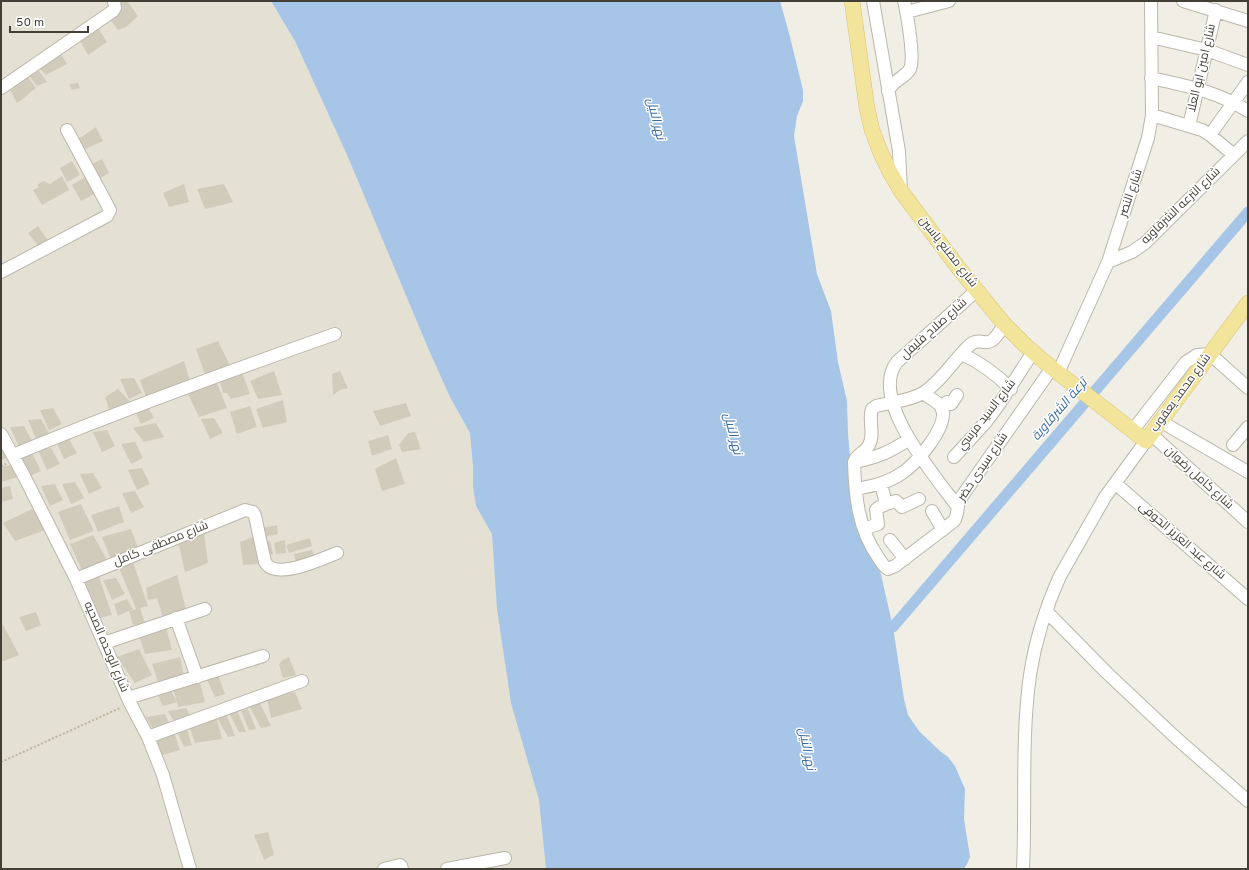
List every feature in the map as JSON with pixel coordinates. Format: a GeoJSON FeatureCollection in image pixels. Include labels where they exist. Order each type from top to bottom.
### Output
{"type":"FeatureCollection","features":[{"type":"Feature","properties":{"kind":"main road","name":"شارع مصنع ياسين"},"geometry":{"type":"LineString","coordinates":[[852,1],[867,108],[872,130],[880,152],[901,191],[957,266],[1004,324],[1033,352],[1078,388],[1134,430],[1149,437]]}},
{"type":"Feature","properties":{"kind":"main road","name":"شارع محمد يعقوب"},"geometry":{"type":"LineString","coordinates":[[1149,437],[1248,303]]}},
{"type":"Feature","properties":{"kind":"street"},"geometry":{"type":"LineString","coordinates":[[1,88],[113,11],[115,8],[114,1]]}},
{"type":"Feature","properties":{"kind":"street"},"geometry":{"type":"LineString","coordinates":[[873,1],[899,151],[901,191]]}},
{"type":"Feature","properties":{"kind":"street"},"geometry":{"type":"LineString","coordinates":[[888,91],[894,82],[907,73],[911,64],[909,29],[905,6],[949,1]]}},
{"type":"Feature","properties":{"kind":"street","name":"شارع النصر"},"geometry":{"type":"LineString","coordinates":[[1055,370],[1108,262],[1148,138],[1152,115],[1151,1]]}},
{"type":"Feature","properties":{"kind":"street"},"geometry":{"type":"LineString","coordinates":[[1183,1],[1248,20]]}},
{"type":"Feature","properties":{"kind":"street","name":"شارع امين ابو العلا"},"geometry":{"type":"LineString","coordinates":[[1189,126],[1216,10]]}},
{"type":"Feature","properties":{"kind":"street"},"geometry":{"type":"LineString","coordinates":[[1151,37],[1206,50],[1248,65]]}},
{"type":"Feature","properties":{"kind":"street"},"geometry":{"type":"LineString","coordinates":[[1151,78],[1198,88],[1234,102],[1248,111]]}},
{"type":"Feature","properties":{"kind":"street"},"geometry":{"type":"LineString","coordinates":[[1210,135],[1248,82]]}},
{"type":"Feature","properties":{"kind":"street"},"geometry":{"type":"LineString","coordinates":[[1152,115],[1202,130],[1234,155]]}},
{"type":"Feature","properties":{"kind":"street"},"geometry":{"type":"LineString","coordinates":[[1,272],[107,216],[109,213],[110,210],[67,130]]}},
{"type":"Feature","properties":{"kind":"street","name":"شارع الترعه الشرقاويه"},"geometry":{"type":"LineString","coordinates":[[1108,262],[1132,252],[1145,243],[1248,141]]}},
{"type":"Feature","properties":{"kind":"street","name":"شارع صلاح فليفل"},"geometry":{"type":"LineString","coordinates":[[893,402],[889,383],[892,368],[977,290]]}},
{"type":"Feature","properties":{"kind":"street"},"geometry":{"type":"LineString","coordinates":[[919,499],[902,507],[896,501],[878,508],[876,510],[878,524],[864,530],[856,501],[854,462],[857,456],[870,444],[871,412],[876,406],[912,398],[923,393],[934,384],[974,342],[988,342],[992,340],[1004,324]]}},
{"type":"Feature","properties":{"kind":"street"},"geometry":{"type":"LineString","coordinates":[[13,455],[83,426],[193,384],[335,334]]}},
{"type":"Feature","properties":{"kind":"street","name":"شارع السيد مرسي"},"geometry":{"type":"LineString","coordinates":[[954,457],[978,431],[1011,389],[1033,352]]}},
{"type":"Feature","properties":{"kind":"street"},"geometry":{"type":"LineString","coordinates":[[962,354],[980,363],[996,374],[1011,389]]}},
{"type":"Feature","properties":{"kind":"street"},"geometry":{"type":"LineString","coordinates":[[1134,430],[1186,362],[1197,355],[1210,354],[1248,388]]}},
{"type":"Feature","properties":{"kind":"street","name":"شارع سيدى خضر"},"geometry":{"type":"LineString","coordinates":[[864,530],[874,553],[888,569],[895,566],[954,521],[957,516],[957,506],[960,499],[1018,416],[1055,370]]}},
{"type":"Feature","properties":{"kind":"street"},"geometry":{"type":"LineString","coordinates":[[923,393],[940,405],[942,410]]}},
{"type":"Feature","properties":{"kind":"street"},"geometry":{"type":"LineString","coordinates":[[856,489],[881,484],[903,473],[921,457],[940,428],[942,410],[947,402],[951,404],[957,395]]}},
{"type":"Feature","properties":{"kind":"street"},"geometry":{"type":"LineString","coordinates":[[893,402],[908,440],[957,506]]}},
{"type":"Feature","properties":{"kind":"street"},"geometry":{"type":"LineString","coordinates":[[1000,403],[1018,416]]}},
{"type":"Feature","properties":{"kind":"street"},"geometry":{"type":"LineString","coordinates":[[1160,422],[1248,472]]}},
{"type":"Feature","properties":{"kind":"street"},"geometry":{"type":"LineString","coordinates":[[1233,445],[1248,427]]}},
{"type":"Feature","properties":{"kind":"street","name":"شارع الوحده الصحيه"},"geometry":{"type":"LineString","coordinates":[[1,434],[76,579],[129,701],[148,737],[163,775],[190,869]]}},
{"type":"Feature","properties":{"kind":"street","name":"شارع محمد يعقوب"},"geometry":{"type":"LineString","coordinates":[[1023,869],[1027,704],[1030,674],[1038,637],[1060,576],[1105,497],[1149,437]]}},
{"type":"Feature","properties":{"kind":"street","name":"شارع كامل رضوان"},"geometry":{"type":"LineString","coordinates":[[1149,437],[1248,522]]}},
{"type":"Feature","properties":{"kind":"street"},"geometry":{"type":"LineString","coordinates":[[854,462],[874,458],[893,450],[908,440]]}},
{"type":"Feature","properties":{"kind":"street"},"geometry":{"type":"LineString","coordinates":[[881,484],[886,504]]}},
{"type":"Feature","properties":{"kind":"street","name":"شارع عبد العزيز الحوفى"},"geometry":{"type":"LineString","coordinates":[[1116,484],[1248,599]]}},
{"type":"Feature","properties":{"kind":"street","name":"شارع مصطفى كامل"},"geometry":{"type":"LineString","coordinates":[[76,579],[245,510],[253,512],[255,516],[265,562],[267,566],[272,569],[277,570],[302,566],[337,553]]}},
{"type":"Feature","properties":{"kind":"street"},"geometry":{"type":"LineString","coordinates":[[932,511],[943,530]]}},
{"type":"Feature","properties":{"kind":"street"},"geometry":{"type":"LineString","coordinates":[[890,540],[904,559]]}},
{"type":"Feature","properties":{"kind":"street"},"geometry":{"type":"LineString","coordinates":[[104,643],[205,608]]}},
{"type":"Feature","properties":{"kind":"street"},"geometry":{"type":"LineString","coordinates":[[1047,612],[1107,673],[1175,737],[1248,801]]}},
{"type":"Feature","properties":{"kind":"street"},"geometry":{"type":"LineString","coordinates":[[176,618],[197,677]]}},
{"type":"Feature","properties":{"kind":"street"},"geometry":{"type":"LineString","coordinates":[[129,701],[263,656]]}},
{"type":"Feature","properties":{"kind":"street"},"geometry":{"type":"LineString","coordinates":[[148,737],[302,681]]}},
{"type":"Feature","properties":{"kind":"street"},"geometry":{"type":"LineString","coordinates":[[447,869],[505,858]]}},
{"type":"Feature","properties":{"kind":"street"},"geometry":{"type":"LineString","coordinates":[[384,869],[400,865],[402,869]]}},
{"type":"Feature","properties":{"kind":"path"},"geometry":{"type":"LineString","coordinates":[[1,762],[129,701]]}},
{"type":"Feature","properties":{"kind":"shaded area"},"geometry":{"type":"Polygon","coordinates":[[[1,1],[581,1],[777,869],[1,869],[1,1]]]}},
{"type":"Feature","properties":{"kind":"water","name":"نهر النيل"},"geometry":{"type":"Polygon","coordinates":[[[271,1],[780,1],[803,90],[803,101],[797,116],[794,136],[817,274],[831,311],[838,362],[847,401],[848,434],[854,502],[879,566],[893,627],[904,699],[908,715],[919,731],[948,757],[955,766],[965,789],[964,819],[970,857],[964,869],[546,869],[539,800],[511,703],[497,609],[492,534],[476,506],[473,487],[470,433],[450,397],[428,348],[348,157],[295,41],[271,1]]]}},
{"type":"Feature","properties":{"kind":"building"},"geometry":{"type":"Polygon","coordinates":[[[123,1],[127,1],[138,16],[126,27],[118,30],[109,18],[123,1]]]}},
{"type":"Feature","properties":{"kind":"building"},"geometry":{"type":"Polygon","coordinates":[[[97,26],[107,42],[88,55],[78,37],[97,26]]]}},
{"type":"Feature","properties":{"kind":"building"},"geometry":{"type":"Polygon","coordinates":[[[59,51],[67,64],[46,75],[36,64],[59,51]]]}},
{"type":"Feature","properties":{"kind":"building"},"geometry":{"type":"Polygon","coordinates":[[[36,67],[47,82],[37,86],[27,73],[36,67]]]}},
{"type":"Feature","properties":{"kind":"building"},"geometry":{"type":"Polygon","coordinates":[[[27,76],[36,88],[17,103],[9,88],[27,76]]]}},
{"type":"Feature","properties":{"kind":"building"},"geometry":{"type":"Polygon","coordinates":[[[78,83],[80,88],[72,90],[69,84],[78,83]]]}},
{"type":"Feature","properties":{"kind":"building"},"geometry":{"type":"Polygon","coordinates":[[[96,127],[103,141],[83,150],[77,140],[96,127]]]}},
{"type":"Feature","properties":{"kind":"building"},"geometry":{"type":"Polygon","coordinates":[[[102,159],[109,173],[97,180],[88,166],[102,159]]]}},
{"type":"Feature","properties":{"kind":"building"},"geometry":{"type":"Polygon","coordinates":[[[72,161],[80,175],[67,182],[60,168],[72,161]]]}},
{"type":"Feature","properties":{"kind":"building"},"geometry":{"type":"Polygon","coordinates":[[[89,175],[98,192],[81,201],[72,185],[89,175]]]}},
{"type":"Feature","properties":{"kind":"building"},"geometry":{"type":"Polygon","coordinates":[[[62,176],[69,190],[42,205],[33,190],[39,187],[37,185],[43,181],[50,184],[62,176]]]}},
{"type":"Feature","properties":{"kind":"building"},"geometry":{"type":"Polygon","coordinates":[[[184,184],[189,202],[169,207],[163,193],[184,184]]]}},
{"type":"Feature","properties":{"kind":"building"},"geometry":{"type":"Polygon","coordinates":[[[224,184],[233,202],[205,209],[197,189],[224,184]]]}},
{"type":"Feature","properties":{"kind":"building"},"geometry":{"type":"Polygon","coordinates":[[[38,226],[49,242],[39,247],[28,233],[38,226]]]}},
{"type":"Feature","properties":{"kind":"building"},"geometry":{"type":"Polygon","coordinates":[[[218,341],[232,370],[206,377],[196,349],[218,341]]]}},
{"type":"Feature","properties":{"kind":"building"},"geometry":{"type":"Polygon","coordinates":[[[184,361],[191,384],[148,403],[140,380],[184,361]]]}},
{"type":"Feature","properties":{"kind":"building"},"geometry":{"type":"Polygon","coordinates":[[[241,370],[250,394],[231,399],[227,393],[223,393],[219,377],[241,370]]]}},
{"type":"Feature","properties":{"kind":"building"},"geometry":{"type":"Polygon","coordinates":[[[274,371],[282,395],[258,399],[250,381],[274,371]]]}},
{"type":"Feature","properties":{"kind":"building"},"geometry":{"type":"Polygon","coordinates":[[[340,371],[348,388],[340,390],[333,395],[332,374],[340,371]]]}},
{"type":"Feature","properties":{"kind":"building"},"geometry":{"type":"Polygon","coordinates":[[[134,378],[142,393],[129,399],[120,379],[134,378]]]}},
{"type":"Feature","properties":{"kind":"building"},"geometry":{"type":"Polygon","coordinates":[[[217,383],[227,408],[199,417],[187,392],[217,383]]]}},
{"type":"Feature","properties":{"kind":"building"},"geometry":{"type":"Polygon","coordinates":[[[118,389],[132,404],[111,415],[105,397],[118,389]]]}},
{"type":"Feature","properties":{"kind":"building"},"geometry":{"type":"Polygon","coordinates":[[[283,400],[287,422],[263,428],[256,409],[283,400]]]}},
{"type":"Feature","properties":{"kind":"building"},"geometry":{"type":"Polygon","coordinates":[[[146,403],[154,418],[141,424],[132,404],[146,403]]]}},
{"type":"Feature","properties":{"kind":"building"},"geometry":{"type":"Polygon","coordinates":[[[406,403],[411,416],[380,426],[373,411],[406,403]]]}},
{"type":"Feature","properties":{"kind":"building"},"geometry":{"type":"Polygon","coordinates":[[[250,406],[257,427],[237,434],[230,412],[250,406]]]}},
{"type":"Feature","properties":{"kind":"building"},"geometry":{"type":"Polygon","coordinates":[[[53,408],[62,424],[49,430],[40,410],[53,408]]]}},
{"type":"Feature","properties":{"kind":"building"},"geometry":{"type":"Polygon","coordinates":[[[214,418],[223,433],[210,439],[201,419],[214,418]]]}},
{"type":"Feature","properties":{"kind":"building"},"geometry":{"type":"Polygon","coordinates":[[[41,419],[50,435],[37,441],[28,420],[41,419]]]}},
{"type":"Feature","properties":{"kind":"building"},"geometry":{"type":"Polygon","coordinates":[[[156,423],[164,437],[144,442],[133,428],[156,423]]]}},
{"type":"Feature","properties":{"kind":"building"},"geometry":{"type":"Polygon","coordinates":[[[24,426],[32,441],[19,447],[10,427],[24,426]]]}},
{"type":"Feature","properties":{"kind":"building"},"geometry":{"type":"Polygon","coordinates":[[[107,430],[115,446],[102,452],[93,432],[107,430]]]}},
{"type":"Feature","properties":{"kind":"building"},"geometry":{"type":"Polygon","coordinates":[[[415,432],[421,449],[402,452],[399,445],[408,433],[415,432]]]}},
{"type":"Feature","properties":{"kind":"building"},"geometry":{"type":"Polygon","coordinates":[[[388,435],[392,449],[372,456],[368,441],[388,435]]]}},
{"type":"Feature","properties":{"kind":"building"},"geometry":{"type":"Polygon","coordinates":[[[68,437],[77,453],[64,459],[55,439],[68,437]]]}},
{"type":"Feature","properties":{"kind":"building"},"geometry":{"type":"Polygon","coordinates":[[[1,440],[10,457],[1,460],[1,440]]]}},
{"type":"Feature","properties":{"kind":"building"},"geometry":{"type":"Polygon","coordinates":[[[135,442],[143,458],[131,464],[121,444],[135,442]]]}},
{"type":"Feature","properties":{"kind":"building"},"geometry":{"type":"Polygon","coordinates":[[[51,448],[60,464],[47,470],[38,450],[51,448]]]}},
{"type":"Feature","properties":{"kind":"building"},"geometry":{"type":"Polygon","coordinates":[[[33,455],[41,471],[28,477],[19,457],[33,455]]]}},
{"type":"Feature","properties":{"kind":"building"},"geometry":{"type":"Polygon","coordinates":[[[396,458],[405,484],[382,491],[375,469],[396,458]]]}},
{"type":"Feature","properties":{"kind":"building"},"geometry":{"type":"Polygon","coordinates":[[[15,464],[18,477],[1,482],[1,467],[15,464]]]}},
{"type":"Feature","properties":{"kind":"building"},"geometry":{"type":"Polygon","coordinates":[[[142,468],[150,484],[137,490],[128,470],[142,468]]]}},
{"type":"Feature","properties":{"kind":"building"},"geometry":{"type":"Polygon","coordinates":[[[93,473],[102,488],[89,494],[80,474],[93,473]]]}},
{"type":"Feature","properties":{"kind":"building"},"geometry":{"type":"Polygon","coordinates":[[[75,482],[84,498],[71,504],[62,484],[75,482]]]}},
{"type":"Feature","properties":{"kind":"building"},"geometry":{"type":"Polygon","coordinates":[[[55,484],[63,500],[50,506],[41,486],[55,484]]]}},
{"type":"Feature","properties":{"kind":"building"},"geometry":{"type":"Polygon","coordinates":[[[10,486],[13,499],[1,502],[1,488],[10,486]]]}},
{"type":"Feature","properties":{"kind":"building"},"geometry":{"type":"Polygon","coordinates":[[[135,491],[144,507],[131,513],[122,493],[135,491]]]}},
{"type":"Feature","properties":{"kind":"building"},"geometry":{"type":"Polygon","coordinates":[[[81,504],[94,531],[70,540],[58,512],[81,504]]]}},
{"type":"Feature","properties":{"kind":"building"},"geometry":{"type":"Polygon","coordinates":[[[119,506],[124,522],[98,532],[91,515],[119,506]]]}},
{"type":"Feature","properties":{"kind":"building"},"geometry":{"type":"Polygon","coordinates":[[[32,509],[48,529],[15,541],[3,523],[32,509]]]}},
{"type":"Feature","properties":{"kind":"building"},"geometry":{"type":"Polygon","coordinates":[[[277,525],[278,534],[264,537],[262,528],[277,525]]]}},
{"type":"Feature","properties":{"kind":"building"},"geometry":{"type":"Polygon","coordinates":[[[131,529],[140,553],[113,564],[102,537],[131,529]]]}},
{"type":"Feature","properties":{"kind":"building"},"geometry":{"type":"Polygon","coordinates":[[[204,533],[208,563],[185,572],[178,541],[204,533]]]}},
{"type":"Feature","properties":{"kind":"building"},"geometry":{"type":"Polygon","coordinates":[[[93,535],[107,560],[82,570],[70,544],[93,535]]]}},
{"type":"Feature","properties":{"kind":"building"},"geometry":{"type":"Polygon","coordinates":[[[256,536],[258,564],[243,565],[240,542],[256,536]]]}},
{"type":"Feature","properties":{"kind":"building"},"geometry":{"type":"Polygon","coordinates":[[[310,538],[312,546],[289,553],[286,545],[310,538]]]}},
{"type":"Feature","properties":{"kind":"building"},"geometry":{"type":"Polygon","coordinates":[[[285,540],[286,553],[276,554],[274,543],[285,540]]]}},
{"type":"Feature","properties":{"kind":"building"},"geometry":{"type":"Polygon","coordinates":[[[270,541],[273,554],[266,555],[266,542],[270,541]]]}},
{"type":"Feature","properties":{"kind":"building"},"geometry":{"type":"Polygon","coordinates":[[[312,550],[315,557],[296,562],[294,554],[312,550]]]}},
{"type":"Feature","properties":{"kind":"building"},"geometry":{"type":"Polygon","coordinates":[[[133,562],[148,606],[140,608],[145,623],[133,625],[129,611],[136,609],[119,568],[133,562]]]}},
{"type":"Feature","properties":{"kind":"building"},"geometry":{"type":"Polygon","coordinates":[[[97,571],[112,615],[100,618],[83,577],[97,571]]]}},
{"type":"Feature","properties":{"kind":"building"},"geometry":{"type":"Polygon","coordinates":[[[177,575],[186,609],[163,618],[157,598],[148,600],[146,588],[177,575]]]}},
{"type":"Feature","properties":{"kind":"building"},"geometry":{"type":"Polygon","coordinates":[[[116,578],[125,594],[112,600],[103,580],[116,578]]]}},
{"type":"Feature","properties":{"kind":"building"},"geometry":{"type":"Polygon","coordinates":[[[127,599],[133,609],[118,616],[114,604],[127,599]]]}},
{"type":"Feature","properties":{"kind":"building"},"geometry":{"type":"Polygon","coordinates":[[[36,612],[41,625],[26,631],[19,617],[36,612]]]}},
{"type":"Feature","properties":{"kind":"building"},"geometry":{"type":"Polygon","coordinates":[[[1,621],[19,655],[1,662],[1,621]]]}},
{"type":"Feature","properties":{"kind":"building"},"geometry":{"type":"Polygon","coordinates":[[[166,627],[172,650],[145,654],[138,633],[166,627]]]}},
{"type":"Feature","properties":{"kind":"building"},"geometry":{"type":"Polygon","coordinates":[[[139,649],[152,675],[135,683],[117,657],[139,649]]]}},
{"type":"Feature","properties":{"kind":"building"},"geometry":{"type":"Polygon","coordinates":[[[180,657],[185,680],[159,685],[152,664],[180,657]]]}},
{"type":"Feature","properties":{"kind":"building"},"geometry":{"type":"Polygon","coordinates":[[[289,657],[296,675],[283,678],[279,664],[289,657]]]}},
{"type":"Feature","properties":{"kind":"building"},"geometry":{"type":"Polygon","coordinates":[[[218,675],[225,694],[215,697],[206,678],[218,675]]]}},
{"type":"Feature","properties":{"kind":"building"},"geometry":{"type":"Polygon","coordinates":[[[199,679],[205,702],[178,707],[172,686],[199,679]]]}},
{"type":"Feature","properties":{"kind":"building"},"geometry":{"type":"Polygon","coordinates":[[[170,689],[177,702],[163,706],[157,693],[170,689]]]}},
{"type":"Feature","properties":{"kind":"building"},"geometry":{"type":"Polygon","coordinates":[[[295,692],[302,709],[271,718],[267,699],[295,692]]]}},
{"type":"Feature","properties":{"kind":"building"},"geometry":{"type":"Polygon","coordinates":[[[260,703],[271,726],[261,728],[250,707],[260,703]]]}},
{"type":"Feature","properties":{"kind":"building"},"geometry":{"type":"Polygon","coordinates":[[[186,708],[192,719],[176,725],[168,711],[186,708]]]}},
{"type":"Feature","properties":{"kind":"building"},"geometry":{"type":"Polygon","coordinates":[[[248,709],[256,729],[249,730],[241,711],[248,709]]]}},
{"type":"Feature","properties":{"kind":"building"},"geometry":{"type":"Polygon","coordinates":[[[237,710],[246,732],[239,732],[229,713],[237,710]]]}},
{"type":"Feature","properties":{"kind":"building"},"geometry":{"type":"Polygon","coordinates":[[[165,714],[170,725],[154,731],[146,717],[165,714]]]}},
{"type":"Feature","properties":{"kind":"building"},"geometry":{"type":"Polygon","coordinates":[[[216,716],[222,739],[195,743],[188,722],[216,716]]]}},
{"type":"Feature","properties":{"kind":"building"},"geometry":{"type":"Polygon","coordinates":[[[216,716],[227,716],[235,736],[228,737],[216,716]]]}},
{"type":"Feature","properties":{"kind":"building"},"geometry":{"type":"Polygon","coordinates":[[[186,727],[192,745],[184,747],[177,731],[186,727]]]}},
{"type":"Feature","properties":{"kind":"building"},"geometry":{"type":"Polygon","coordinates":[[[174,732],[180,750],[163,755],[154,738],[174,732]]]}},
{"type":"Feature","properties":{"kind":"building"},"geometry":{"type":"Polygon","coordinates":[[[268,832],[274,855],[264,860],[254,835],[268,832]]]}},
{"type":"Feature","properties":{"kind":"waterway","name":"ترعة الشرقاوية"},"geometry":{"type":"LineString","coordinates":[[893,627],[1248,212]]}}]}
